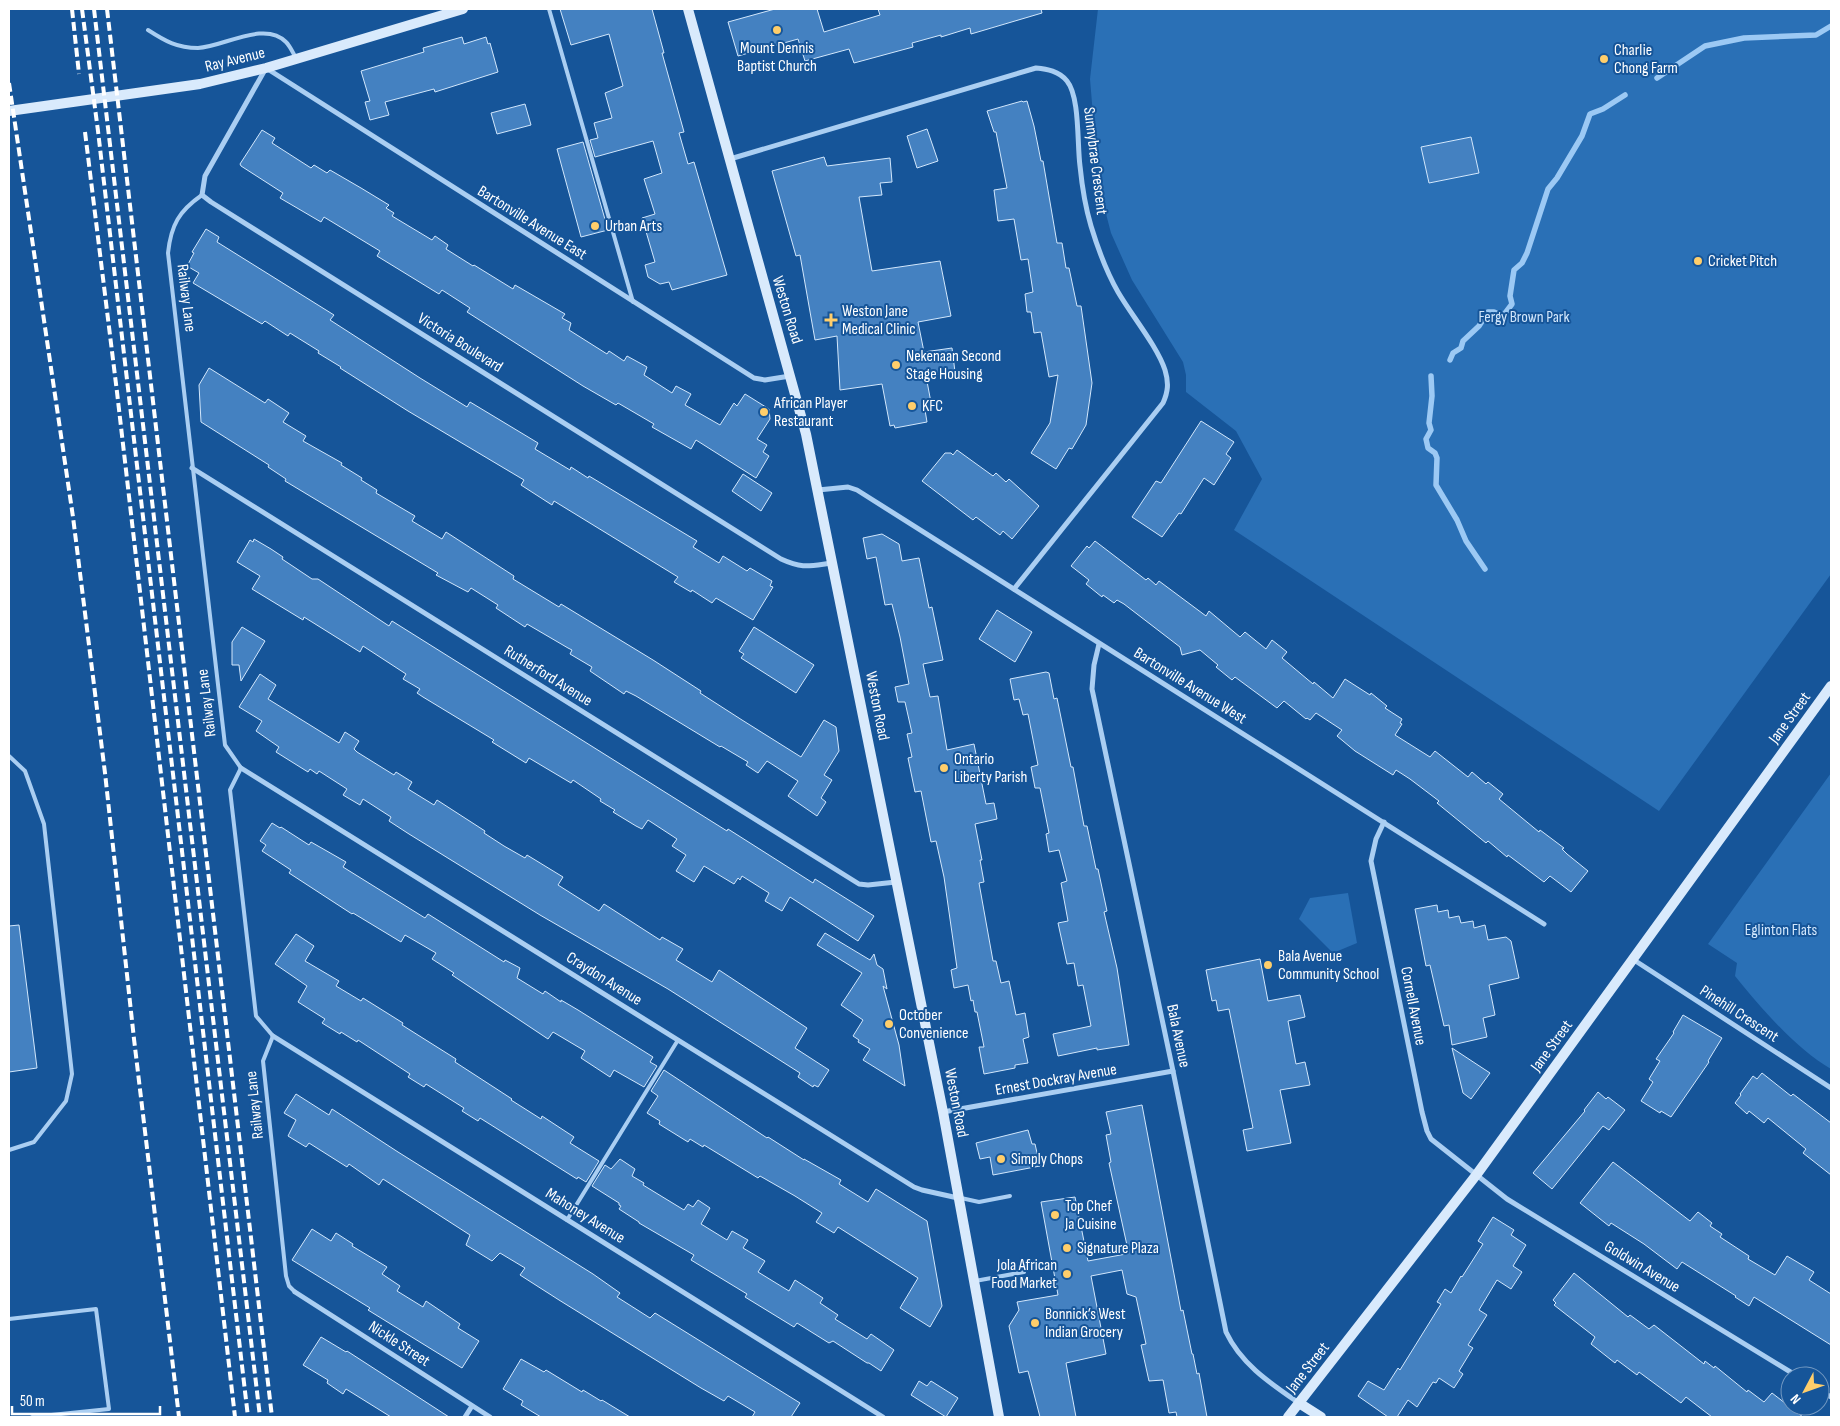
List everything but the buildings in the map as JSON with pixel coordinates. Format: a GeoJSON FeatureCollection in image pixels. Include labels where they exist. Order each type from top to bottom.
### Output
{"type":"FeatureCollection","features":[{"type":"Feature","properties":{"kind":"main road","name":"Ray Avenue"},"geometry":{"type":"LineString","coordinates":[[9,111],[144,94],[200,84],[266,68],[463,9]]}},
{"type":"Feature","properties":{"kind":"main road","name":"Weston Road"},"geometry":{"type":"LineString","coordinates":[[688,9],[792,376],[806,434],[943,1112],[999,1417]]}},
{"type":"Feature","properties":{"kind":"main road","name":"Jane Street"},"geometry":{"type":"LineString","coordinates":[[1288,1417],[1477,1174],[1831,686]]}},
{"type":"Feature","properties":{"kind":"main road"},"geometry":{"type":"LineString","coordinates":[[1299,1403],[1321,1417]]}},
{"type":"Feature","properties":{"kind":"street","name":"Bartonville Avenue East"},"geometry":{"type":"LineString","coordinates":[[266,68],[633,303],[754,378],[765,380],[792,376]]}},
{"type":"Feature","properties":{"kind":"street"},"geometry":{"type":"LineString","coordinates":[[202,195],[205,176],[266,68]]}},
{"type":"Feature","properties":{"kind":"street","name":"Sunnybrae Crescent"},"geometry":{"type":"LineString","coordinates":[[729,159],[1036,68],[1047,69],[1057,73],[1066,80],[1074,95],[1087,212],[1102,257],[1118,292],[1160,358],[1168,382],[1168,392],[1163,403],[1014,589]]}},
{"type":"Feature","properties":{"kind":"street","name":"Victoria Boulevard"},"geometry":{"type":"LineString","coordinates":[[202,195],[781,559],[796,565],[806,566],[833,563]]}},
{"type":"Feature","properties":{"kind":"street","name":"Rutherford Avenue"},"geometry":{"type":"LineString","coordinates":[[192,468],[859,884],[868,886],[897,882]]}},
{"type":"Feature","properties":{"kind":"street","name":"Bartonville Avenue West"},"geometry":{"type":"LineString","coordinates":[[818,490],[848,487],[856,490],[1544,924]]}},
{"type":"Feature","properties":{"kind":"street","name":"Bala Avenue"},"geometry":{"type":"LineString","coordinates":[[1099,644],[1094,664],[1092,689],[1226,1332],[1232,1345],[1256,1371],[1299,1403]]}},
{"type":"Feature","properties":{"kind":"street","name":"Craydon Avenue"},"geometry":{"type":"LineString","coordinates":[[242,768],[914,1187],[958,1198]]}},
{"type":"Feature","properties":{"kind":"street","name":"Cornell Avenue"},"geometry":{"type":"LineString","coordinates":[[1384,822],[1376,839],[1371,861],[1427,1131],[1431,1139],[1446,1152],[1477,1174]]}},
{"type":"Feature","properties":{"kind":"street","name":"Pinehill Crescent"},"geometry":{"type":"LineString","coordinates":[[1634,960],[1831,1088]]}},
{"type":"Feature","properties":{"kind":"street","name":"Mahoney Avenue"},"geometry":{"type":"LineString","coordinates":[[273,1036],[883,1417]]}},
{"type":"Feature","properties":{"kind":"street","name":"Ernest Dockray Avenue"},"geometry":{"type":"LineString","coordinates":[[943,1112],[1173,1071]]}},
{"type":"Feature","properties":{"kind":"street","name":"Goldwin Avenue"},"geometry":{"type":"LineString","coordinates":[[1477,1174],[1507,1199],[1782,1366]]}},
{"type":"Feature","properties":{"kind":"street","name":"Nickle Street"},"geometry":{"type":"LineString","coordinates":[[295,1292],[490,1417]]}},
{"type":"Feature","properties":{"kind":"street"},"geometry":{"type":"LineString","coordinates":[[465,1417],[472,1406]]}},
{"type":"Feature","properties":{"kind":"lane"},"geometry":{"type":"LineString","coordinates":[[549,9],[633,303]]}},
{"type":"Feature","properties":{"kind":"lane"},"geometry":{"type":"LineString","coordinates":[[148,30],[168,43],[198,48],[264,32],[286,42],[296,59]]}},
{"type":"Feature","properties":{"kind":"lane","name":"Railway Lane"},"geometry":{"type":"LineString","coordinates":[[202,195],[190,203],[176,219],[170,235],[168,253],[224,745],[242,768]]}},
{"type":"Feature","properties":{"kind":"lane"},"geometry":{"type":"LineString","coordinates":[[9,756],[25,771],[44,824],[72,1074],[66,1101],[34,1142],[9,1150]]}},
{"type":"Feature","properties":{"kind":"lane"},"geometry":{"type":"LineString","coordinates":[[242,768],[230,790],[256,1016],[273,1036]]}},
{"type":"Feature","properties":{"kind":"lane","name":"Railway Lane"},"geometry":{"type":"LineString","coordinates":[[273,1036],[263,1061],[286,1276],[295,1292]]}},
{"type":"Feature","properties":{"kind":"lane"},"geometry":{"type":"LineString","coordinates":[[567,1220],[678,1040]]}},
{"type":"Feature","properties":{"kind":"lane"},"geometry":{"type":"LineString","coordinates":[[958,1198],[979,1202],[1010,1196]]}},
{"type":"Feature","properties":{"kind":"lane"},"geometry":{"type":"LineString","coordinates":[[973,1282],[1024,1272]]}},
{"type":"Feature","properties":{"kind":"lane"},"geometry":{"type":"LineString","coordinates":[[9,1319],[96,1309],[109,1409],[32,1417]]}},
{"type":"Feature","properties":{"kind":"green space","name":"Fergy Brown Park"},"geometry":{"type":"Polygon","coordinates":[[[1098,9],[1831,9],[1831,574],[1659,811],[1234,530],[1262,479],[1236,431],[1186,392],[1186,375],[1183,362],[1132,280],[1111,233],[1099,187],[1090,79],[1098,9]]]}},
{"type":"Feature","properties":{"kind":"green space","name":"Eglinton Flats"},"geometry":{"type":"Polygon","coordinates":[[[1831,773],[1831,1069],[1818,1061],[1792,1039],[1767,1014],[1735,976],[1737,963],[1708,944],[1831,773]]]}},
{"type":"Feature","properties":{"kind":"green space"},"geometry":{"type":"Polygon","coordinates":[[[1348,893],[1357,943],[1333,953],[1299,919],[1310,898],[1348,893]]]}},
{"type":"Feature","properties":{"kind":"waterway"},"geometry":{"type":"LineString","coordinates":[[1657,78],[1705,46],[1744,38],[1816,35],[1831,26]]}},
{"type":"Feature","properties":{"kind":"waterway"},"geometry":{"type":"LineString","coordinates":[[1450,360],[1453,353],[1461,348],[1463,341],[1479,326],[1488,312],[1494,312],[1503,316],[1512,304],[1510,296],[1514,270],[1522,263],[1527,253],[1548,189],[1557,178],[1582,136],[1590,114],[1603,109],[1625,95]]}},
{"type":"Feature","properties":{"kind":"waterway"},"geometry":{"type":"LineString","coordinates":[[1431,376],[1432,396],[1429,423],[1431,430],[1426,439],[1428,448],[1435,453],[1437,458],[1436,485],[1457,520],[1466,541],[1485,569]]}},
{"type":"Feature","properties":{"kind":"railway"},"geometry":{"type":"LineString","coordinates":[[72,9],[79,74]]}},
{"type":"Feature","properties":{"kind":"railway"},"geometry":{"type":"LineString","coordinates":[[82,9],[98,131],[248,1417]]}},
{"type":"Feature","properties":{"kind":"railway"},"geometry":{"type":"LineString","coordinates":[[94,9],[260,1417]]}},
{"type":"Feature","properties":{"kind":"railway"},"geometry":{"type":"LineString","coordinates":[[107,9],[272,1417]]}},
{"type":"Feature","properties":{"kind":"railway"},"geometry":{"type":"LineString","coordinates":[[9,83],[73,517],[105,773],[134,1039],[179,1417]]}},
{"type":"Feature","properties":{"kind":"railway"},"geometry":{"type":"LineString","coordinates":[[85,132],[117,392],[235,1417]]}},
{"type":"Feature","properties":{"kind":"place","name":"Mount Dennis Baptist Church"},"geometry":{"type":"Point","coordinates":[777,30]}},
{"type":"Feature","properties":{"kind":"place","name":"Charlie Chong Farm"},"geometry":{"type":"Point","coordinates":[1604,59]}},
{"type":"Feature","properties":{"kind":"place","name":"Urban Arts"},"geometry":{"type":"Point","coordinates":[595,226]}},
{"type":"Feature","properties":{"kind":"place","name":"Cricket Pitch"},"geometry":{"type":"Point","coordinates":[1698,261]}},
{"type":"Feature","properties":{"kind":"place","name":"Weston Jane Medical Clinic"},"geometry":{"type":"Point","coordinates":[831,320]}},
{"type":"Feature","properties":{"kind":"place","name":"Nekenaan Second Stage Housing"},"geometry":{"type":"Point","coordinates":[896,365]}},
{"type":"Feature","properties":{"kind":"place","name":"KFC"},"geometry":{"type":"Point","coordinates":[912,406]}},
{"type":"Feature","properties":{"kind":"place","name":"African Player Restaurant"},"geometry":{"type":"Point","coordinates":[764,412]}},
{"type":"Feature","properties":{"kind":"place","name":"Ontario Liberty Parish"},"geometry":{"type":"Point","coordinates":[944,768]}},
{"type":"Feature","properties":{"kind":"place","name":"Bala Avenue Community School"},"geometry":{"type":"Point","coordinates":[1268,965]}},
{"type":"Feature","properties":{"kind":"place","name":"October Convenience"},"geometry":{"type":"Point","coordinates":[889,1024]}},
{"type":"Feature","properties":{"kind":"place","name":"Simply Chops"},"geometry":{"type":"Point","coordinates":[1001,1159]}},
{"type":"Feature","properties":{"kind":"place","name":"Top Chef Ja Cuisine"},"geometry":{"type":"Point","coordinates":[1055,1215]}},
{"type":"Feature","properties":{"kind":"place","name":"Signature Plaza"},"geometry":{"type":"Point","coordinates":[1067,1248]}},
{"type":"Feature","properties":{"kind":"place","name":"Jola African Food Market"},"geometry":{"type":"Point","coordinates":[1067,1274]}},
{"type":"Feature","properties":{"kind":"place","name":"Bonnick’s West Indian Grocery"},"geometry":{"type":"Point","coordinates":[1035,1323]}}]}
